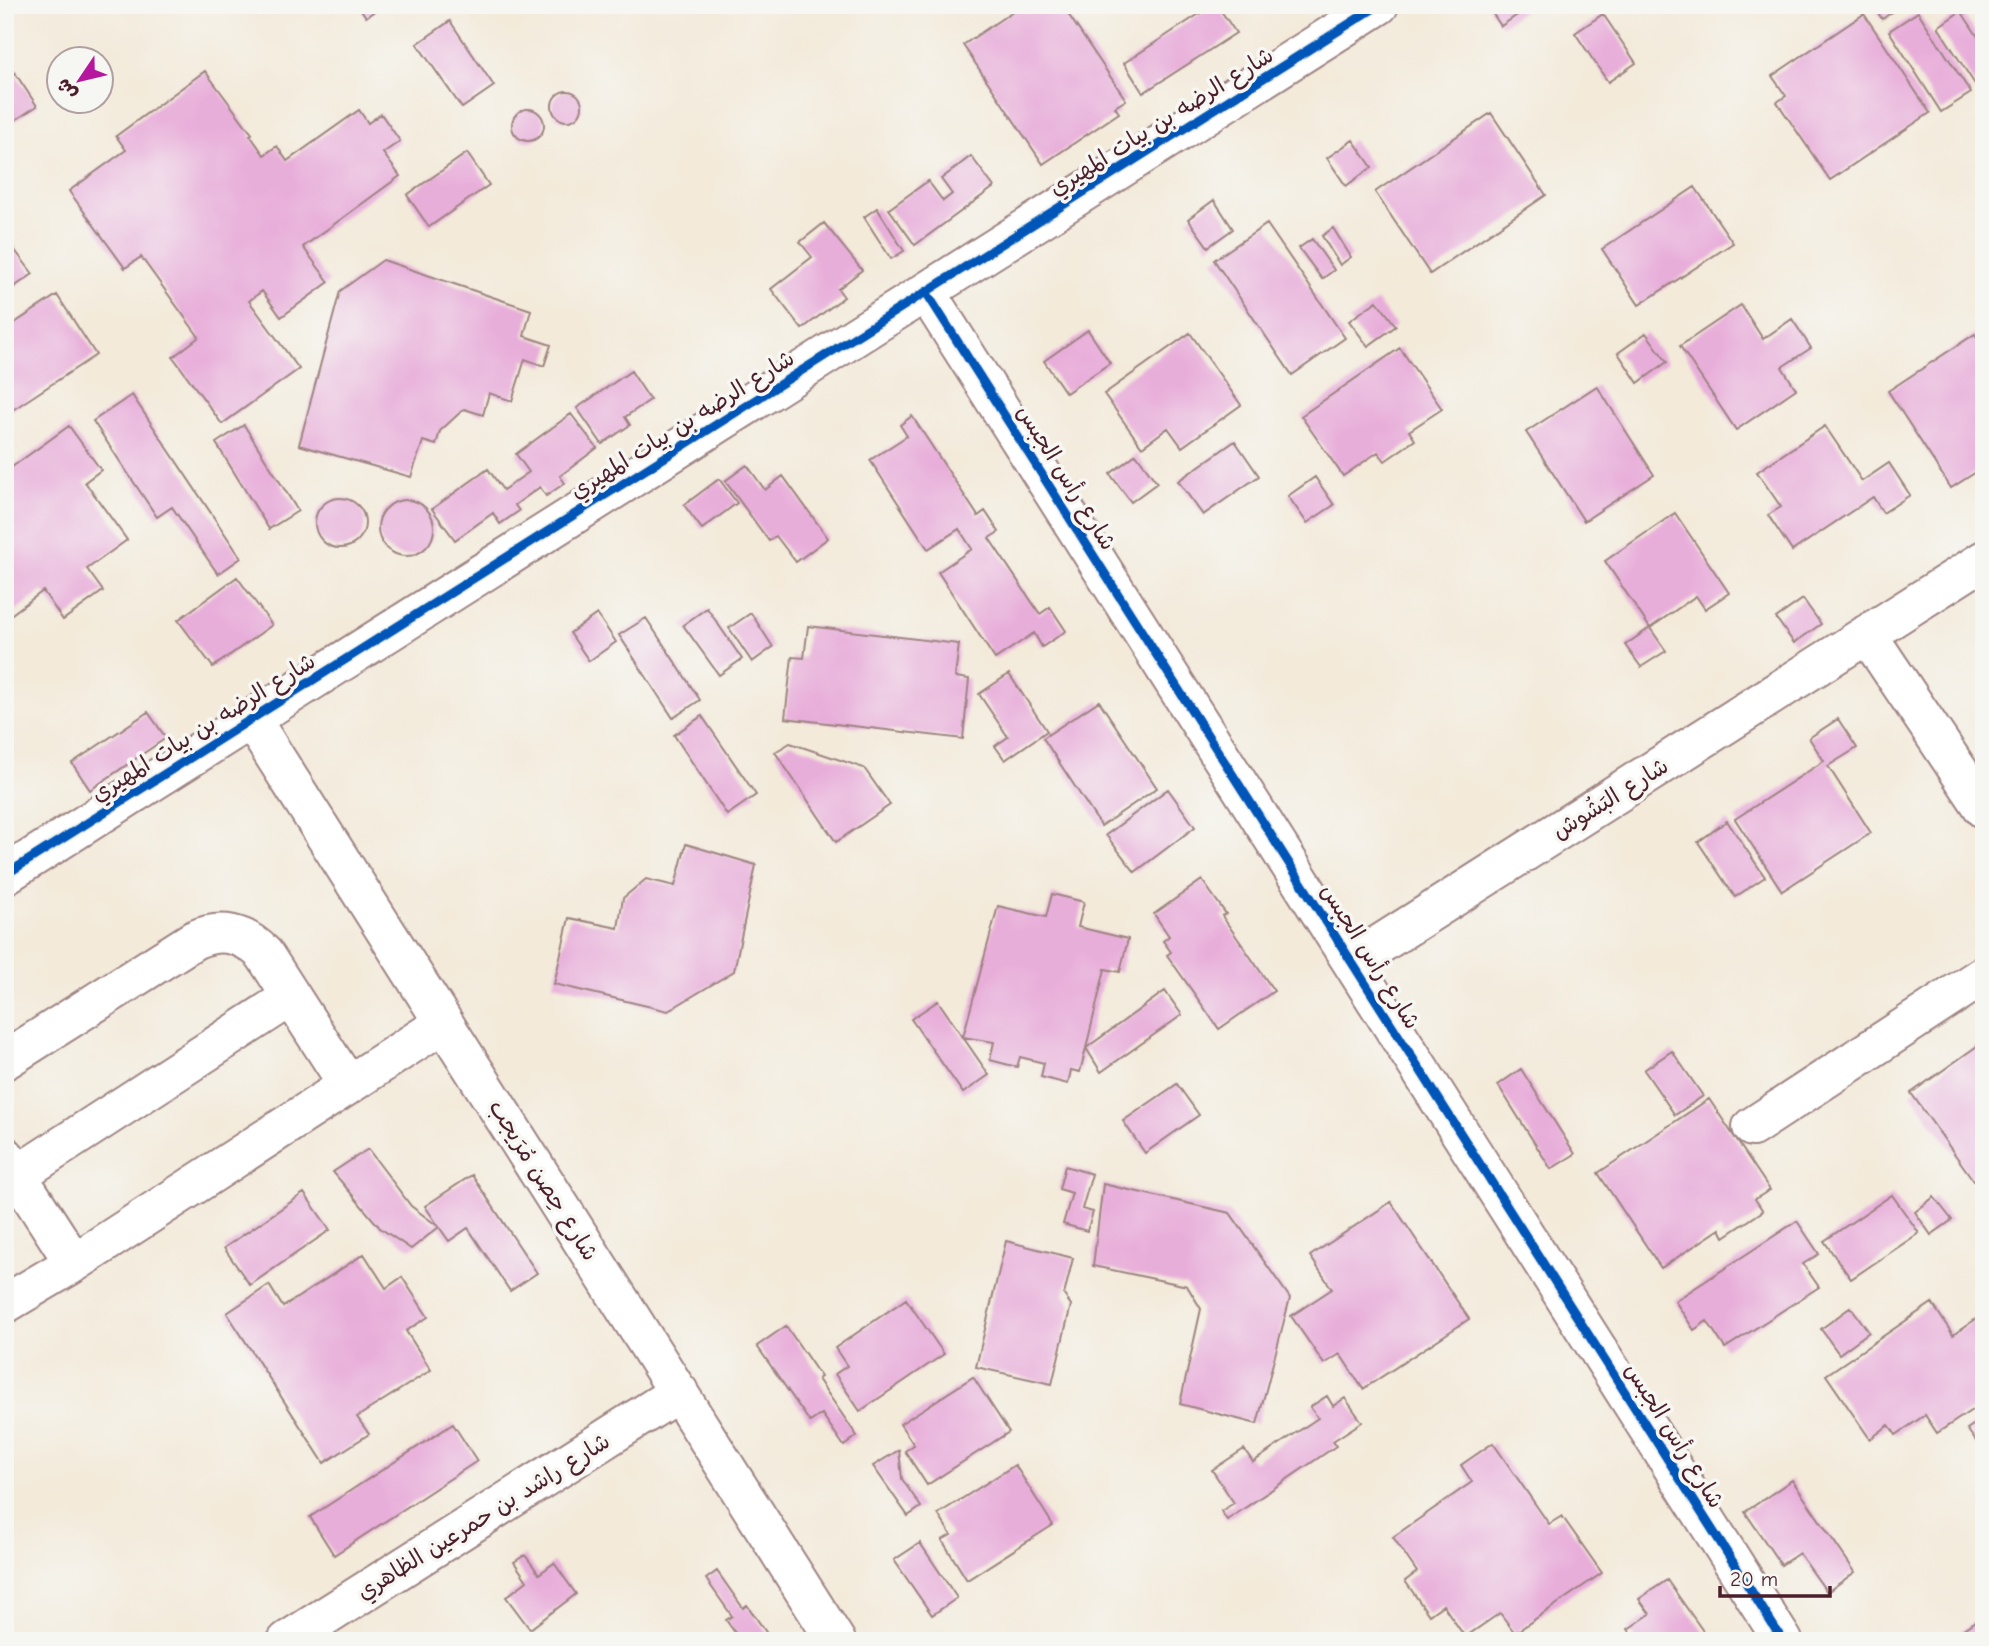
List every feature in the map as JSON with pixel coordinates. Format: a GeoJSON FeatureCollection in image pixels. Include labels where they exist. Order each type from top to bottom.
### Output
{"type":"FeatureCollection","features":[{"type":"Feature","properties":{"kind":"street","name":"شارع الرضه بن بيات المهيري"},"geometry":{"type":"LineString","coordinates":[[5,876],[1379,5]]}},
{"type":"Feature","properties":{"kind":"street","name":"شارع رأس الجبس"},"geometry":{"type":"LineString","coordinates":[[926,292],[1783,1641]]}},
{"type":"Feature","properties":{"kind":"street","name":"شارع البَشُوش"},"geometry":{"type":"LineString","coordinates":[[1352,962],[1984,560]]}},
{"type":"Feature","properties":{"kind":"street"},"geometry":{"type":"LineString","coordinates":[[1867,634],[1984,809]]}},
{"type":"Feature","properties":{"kind":"street","name":"شارع حِصن مُرَيجب"},"geometry":{"type":"LineString","coordinates":[[251,719],[836,1641]]}},
{"type":"Feature","properties":{"kind":"street"},"geometry":{"type":"LineString","coordinates":[[5,1060],[194,940],[219,932],[244,938],[255,944],[264,954],[348,1085]]}},
{"type":"Feature","properties":{"kind":"street"},"geometry":{"type":"LineString","coordinates":[[1752,1127],[1984,975]]}},
{"type":"Feature","properties":{"kind":"street"},"geometry":{"type":"LineString","coordinates":[[74,1263],[11,1166],[291,997]]}},
{"type":"Feature","properties":{"kind":"street"},"geometry":{"type":"LineString","coordinates":[[5,1304],[74,1263],[444,1023]]}},
{"type":"Feature","properties":{"kind":"street","name":"شارع راشد بن حمرعين الظاهري"},"geometry":{"type":"LineString","coordinates":[[287,1641],[679,1392]]}},
{"type":"Feature","properties":{"kind":"building"},"geometry":{"type":"Polygon","coordinates":[[[358,5],[383,5],[366,17],[358,5]]]}},
{"type":"Feature","properties":{"kind":"building"},"geometry":{"type":"Polygon","coordinates":[[[1022,5],[1062,5],[1126,100],[1115,107],[1119,113],[1043,164],[963,45],[1022,5]]]}},
{"type":"Feature","properties":{"kind":"building"},"geometry":{"type":"Polygon","coordinates":[[[1213,5],[1217,5],[1236,33],[1143,93],[1124,63],[1213,5]]]}},
{"type":"Feature","properties":{"kind":"building"},"geometry":{"type":"Polygon","coordinates":[[[1487,5],[1532,5],[1501,26],[1487,5]]]}},
{"type":"Feature","properties":{"kind":"building"},"geometry":{"type":"Polygon","coordinates":[[[1873,5],[1902,5],[1882,19],[1873,5]]]}},
{"type":"Feature","properties":{"kind":"building"},"geometry":{"type":"Polygon","coordinates":[[[1961,11],[1984,46],[1984,81],[1976,86],[1938,27],[1961,11]]]}},
{"type":"Feature","properties":{"kind":"building"},"geometry":{"type":"Polygon","coordinates":[[[1918,12],[1971,93],[1941,112],[1889,31],[1918,12]]]}},
{"type":"Feature","properties":{"kind":"building"},"geometry":{"type":"Polygon","coordinates":[[[1603,14],[1636,63],[1608,82],[1575,33],[1603,14]]]}},
{"type":"Feature","properties":{"kind":"building"},"geometry":{"type":"Polygon","coordinates":[[[1864,14],[1930,113],[1830,180],[1777,102],[1786,96],[1772,76],[1864,14]]]}},
{"type":"Feature","properties":{"kind":"building"},"geometry":{"type":"Polygon","coordinates":[[[450,21],[494,86],[462,108],[417,44],[450,21]]]}},
{"type":"Feature","properties":{"kind":"building"},"geometry":{"type":"Polygon","coordinates":[[[5,58],[37,106],[5,127],[5,58]]]}},
{"type":"Feature","properties":{"kind":"building"},"geometry":{"type":"Polygon","coordinates":[[[205,71],[252,134],[250,135],[264,155],[277,146],[287,161],[359,110],[368,123],[381,114],[400,141],[383,153],[400,176],[303,247],[329,282],[281,317],[262,291],[249,301],[299,369],[222,424],[173,357],[199,337],[141,257],[125,268],[69,191],[126,150],[116,136],[205,71]]]}},
{"type":"Feature","properties":{"kind":"building"},"geometry":{"type":"Polygon","coordinates":[[[567,91],[578,95],[582,106],[578,117],[567,121],[556,117],[552,106],[556,95],[567,91]]]}},
{"type":"Feature","properties":{"kind":"building"},"geometry":{"type":"Polygon","coordinates":[[[528,109],[539,114],[544,125],[539,136],[528,141],[517,136],[512,125],[517,114],[528,109]]]}},
{"type":"Feature","properties":{"kind":"building"},"geometry":{"type":"Polygon","coordinates":[[[1491,113],[1546,195],[1430,274],[1375,192],[1491,113]]]}},
{"type":"Feature","properties":{"kind":"building"},"geometry":{"type":"Polygon","coordinates":[[[1353,140],[1372,167],[1346,186],[1327,158],[1353,140]]]}},
{"type":"Feature","properties":{"kind":"building"},"geometry":{"type":"Polygon","coordinates":[[[467,153],[489,185],[429,227],[407,195],[467,153]]]}},
{"type":"Feature","properties":{"kind":"building"},"geometry":{"type":"Polygon","coordinates":[[[971,156],[994,187],[915,245],[889,209],[928,181],[943,201],[952,194],[941,179],[971,156]]]}},
{"type":"Feature","properties":{"kind":"building"},"geometry":{"type":"Polygon","coordinates":[[[1695,187],[1733,243],[1639,305],[1602,249],[1695,187]]]}},
{"type":"Feature","properties":{"kind":"building"},"geometry":{"type":"Polygon","coordinates":[[[1214,200],[1233,229],[1208,247],[1188,219],[1214,200]]]}},
{"type":"Feature","properties":{"kind":"building"},"geometry":{"type":"Polygon","coordinates":[[[877,208],[904,251],[891,259],[864,217],[877,208]]]}},
{"type":"Feature","properties":{"kind":"building"},"geometry":{"type":"Polygon","coordinates":[[[824,223],[862,270],[838,289],[844,297],[802,329],[771,289],[812,257],[800,242],[824,223]]]}},
{"type":"Feature","properties":{"kind":"building"},"geometry":{"type":"Polygon","coordinates":[[[1267,224],[1345,338],[1292,375],[1214,260],[1267,224]]]}},
{"type":"Feature","properties":{"kind":"building"},"geometry":{"type":"Polygon","coordinates":[[[1333,228],[1351,257],[1340,265],[1322,236],[1333,228]]]}},
{"type":"Feature","properties":{"kind":"building"},"geometry":{"type":"Polygon","coordinates":[[[1312,239],[1334,270],[1322,279],[1299,248],[1312,239]]]}},
{"type":"Feature","properties":{"kind":"building"},"geometry":{"type":"Polygon","coordinates":[[[14,249],[33,274],[5,293],[5,255],[14,249]]]}},
{"type":"Feature","properties":{"kind":"building"},"geometry":{"type":"Polygon","coordinates":[[[383,260],[531,310],[524,336],[551,345],[544,366],[525,359],[512,401],[489,393],[483,415],[464,409],[440,431],[436,445],[423,441],[411,477],[299,445],[340,291],[383,260]]]}},
{"type":"Feature","properties":{"kind":"building"},"geometry":{"type":"Polygon","coordinates":[[[57,295],[96,355],[5,415],[5,325],[7,328],[57,295]]]}},
{"type":"Feature","properties":{"kind":"building"},"geometry":{"type":"Polygon","coordinates":[[[1377,301],[1396,326],[1368,346],[1349,321],[1377,301]]]}},
{"type":"Feature","properties":{"kind":"building"},"geometry":{"type":"Polygon","coordinates":[[[1741,305],[1763,339],[1792,319],[1811,348],[1782,367],[1796,389],[1736,430],[1680,346],[1741,305]]]}},
{"type":"Feature","properties":{"kind":"building"},"geometry":{"type":"Polygon","coordinates":[[[1088,330],[1110,363],[1066,393],[1044,361],[1088,330]]]}},
{"type":"Feature","properties":{"kind":"building"},"geometry":{"type":"Polygon","coordinates":[[[1190,333],[1241,405],[1182,447],[1168,428],[1142,447],[1104,394],[1190,333]]]}},
{"type":"Feature","properties":{"kind":"building"},"geometry":{"type":"Polygon","coordinates":[[[1646,333],[1667,362],[1638,383],[1618,353],[1646,333]]]}},
{"type":"Feature","properties":{"kind":"building"},"geometry":{"type":"Polygon","coordinates":[[[1975,334],[1984,348],[1984,467],[1951,488],[1888,391],[1975,334]]]}},
{"type":"Feature","properties":{"kind":"building"},"geometry":{"type":"Polygon","coordinates":[[[1400,348],[1442,409],[1409,431],[1415,440],[1385,461],[1378,452],[1343,476],[1301,416],[1400,348]]]}},
{"type":"Feature","properties":{"kind":"building"},"geometry":{"type":"Polygon","coordinates":[[[631,371],[650,400],[625,417],[630,425],[602,444],[577,408],[631,371]]]}},
{"type":"Feature","properties":{"kind":"building"},"geometry":{"type":"Polygon","coordinates":[[[1597,386],[1654,475],[1584,521],[1526,432],[1597,386]]]}},
{"type":"Feature","properties":{"kind":"building"},"geometry":{"type":"Polygon","coordinates":[[[132,395],[241,558],[218,574],[172,507],[157,517],[93,421],[132,395]]]}},
{"type":"Feature","properties":{"kind":"building"},"geometry":{"type":"Polygon","coordinates":[[[571,414],[597,448],[560,476],[565,483],[546,496],[540,487],[515,505],[519,511],[500,524],[493,513],[455,540],[432,509],[488,469],[503,490],[529,472],[516,454],[571,414]]]}},
{"type":"Feature","properties":{"kind":"building"},"geometry":{"type":"Polygon","coordinates":[[[912,416],[978,516],[985,511],[999,532],[989,538],[1040,614],[1050,607],[1066,631],[1042,647],[1034,633],[995,659],[938,572],[972,549],[959,529],[928,549],[870,460],[907,436],[900,425],[912,416]]]}},
{"type":"Feature","properties":{"kind":"building"},"geometry":{"type":"Polygon","coordinates":[[[244,425],[298,511],[269,529],[216,443],[244,425]]]}},
{"type":"Feature","properties":{"kind":"building"},"geometry":{"type":"Polygon","coordinates":[[[69,426],[101,470],[85,482],[127,540],[87,569],[103,591],[63,620],[43,591],[5,619],[5,472],[69,426]]]}},
{"type":"Feature","properties":{"kind":"building"},"geometry":{"type":"Polygon","coordinates":[[[1825,426],[1862,481],[1889,463],[1910,495],[1883,513],[1873,497],[1792,551],[1768,515],[1781,507],[1757,472],[1825,426]]]}},
{"type":"Feature","properties":{"kind":"building"},"geometry":{"type":"Polygon","coordinates":[[[1235,441],[1259,476],[1203,515],[1178,481],[1235,441]]]}},
{"type":"Feature","properties":{"kind":"building"},"geometry":{"type":"Polygon","coordinates":[[[1136,454],[1157,483],[1131,502],[1110,474],[1136,454]]]}},
{"type":"Feature","properties":{"kind":"building"},"geometry":{"type":"Polygon","coordinates":[[[747,465],[765,490],[783,476],[828,538],[796,562],[776,536],[769,541],[725,481],[747,465]]]}},
{"type":"Feature","properties":{"kind":"building"},"geometry":{"type":"Polygon","coordinates":[[[1315,477],[1334,505],[1307,523],[1288,496],[1315,477]]]}},
{"type":"Feature","properties":{"kind":"building"},"geometry":{"type":"Polygon","coordinates":[[[719,479],[737,503],[702,529],[684,505],[719,479]]]}},
{"type":"Feature","properties":{"kind":"building"},"geometry":{"type":"Polygon","coordinates":[[[340,498],[358,505],[365,523],[358,541],[340,548],[322,541],[315,523],[322,505],[340,498]]]}},
{"type":"Feature","properties":{"kind":"building"},"geometry":{"type":"Polygon","coordinates":[[[401,500],[411,500],[426,508],[432,517],[432,539],[426,548],[411,556],[401,556],[383,544],[378,533],[378,523],[390,505],[401,500]]]}},
{"type":"Feature","properties":{"kind":"building"},"geometry":{"type":"Polygon","coordinates":[[[1675,513],[1729,593],[1705,609],[1696,596],[1650,628],[1605,561],[1675,513]]]}},
{"type":"Feature","properties":{"kind":"building"},"geometry":{"type":"Polygon","coordinates":[[[237,577],[272,625],[213,667],[178,620],[237,577]]]}},
{"type":"Feature","properties":{"kind":"building"},"geometry":{"type":"Polygon","coordinates":[[[1803,599],[1821,624],[1794,643],[1776,618],[1803,599]]]}},
{"type":"Feature","properties":{"kind":"building"},"geometry":{"type":"Polygon","coordinates":[[[707,608],[742,659],[719,675],[683,625],[707,608]]]}},
{"type":"Feature","properties":{"kind":"building"},"geometry":{"type":"Polygon","coordinates":[[[751,613],[773,647],[752,662],[729,628],[751,613]]]}},
{"type":"Feature","properties":{"kind":"building"},"geometry":{"type":"Polygon","coordinates":[[[597,614],[616,642],[589,661],[570,633],[597,614]]]}},
{"type":"Feature","properties":{"kind":"building"},"geometry":{"type":"Polygon","coordinates":[[[646,618],[700,700],[673,718],[619,635],[646,618]]]}},
{"type":"Feature","properties":{"kind":"building"},"geometry":{"type":"Polygon","coordinates":[[[808,626],[959,644],[955,677],[969,679],[963,739],[785,718],[792,657],[804,658],[808,626]]]}},
{"type":"Feature","properties":{"kind":"building"},"geometry":{"type":"Polygon","coordinates":[[[1650,628],[1666,651],[1641,667],[1625,645],[1650,628]]]}},
{"type":"Feature","properties":{"kind":"building"},"geometry":{"type":"Polygon","coordinates":[[[1009,674],[1047,731],[1005,760],[995,746],[1008,737],[979,694],[1009,674]]]}},
{"type":"Feature","properties":{"kind":"building"},"geometry":{"type":"Polygon","coordinates":[[[1099,701],[1157,788],[1101,826],[1043,738],[1099,701]]]}},
{"type":"Feature","properties":{"kind":"building"},"geometry":{"type":"Polygon","coordinates":[[[148,712],[166,738],[90,790],[72,763],[148,712]]]}},
{"type":"Feature","properties":{"kind":"building"},"geometry":{"type":"Polygon","coordinates":[[[702,716],[756,795],[727,815],[674,735],[702,716]]]}},
{"type":"Feature","properties":{"kind":"building"},"geometry":{"type":"Polygon","coordinates":[[[1838,719],[1857,748],[1828,766],[1871,833],[1782,891],[1735,819],[1824,761],[1809,738],[1838,719]]]}},
{"type":"Feature","properties":{"kind":"building"},"geometry":{"type":"Polygon","coordinates":[[[790,743],[864,768],[890,805],[836,842],[775,752],[790,743]]]}},
{"type":"Feature","properties":{"kind":"building"},"geometry":{"type":"Polygon","coordinates":[[[1168,789],[1195,827],[1135,872],[1106,835],[1168,789]]]}},
{"type":"Feature","properties":{"kind":"building"},"geometry":{"type":"Polygon","coordinates":[[[1727,821],[1765,877],[1735,897],[1698,842],[1727,821]]]}},
{"type":"Feature","properties":{"kind":"building"},"geometry":{"type":"Polygon","coordinates":[[[686,844],[756,865],[734,971],[668,1011],[554,984],[569,918],[618,928],[623,898],[646,879],[675,886],[686,844]]]}},
{"type":"Feature","properties":{"kind":"building"},"geometry":{"type":"Polygon","coordinates":[[[1202,880],[1226,914],[1222,916],[1274,991],[1219,1029],[1167,955],[1171,952],[1163,941],[1169,936],[1154,914],[1202,880]]]}},
{"type":"Feature","properties":{"kind":"building"},"geometry":{"type":"Polygon","coordinates":[[[1052,894],[1084,902],[1078,927],[1128,939],[1120,972],[1105,969],[1080,1072],[1071,1070],[1068,1084],[1041,1077],[1044,1063],[1020,1057],[1017,1067],[990,1060],[994,1042],[963,1037],[998,906],[1046,917],[1052,894]]]}},
{"type":"Feature","properties":{"kind":"building"},"geometry":{"type":"Polygon","coordinates":[[[1165,991],[1182,1015],[1101,1072],[1086,1048],[1165,991]]]}},
{"type":"Feature","properties":{"kind":"building"},"geometry":{"type":"Polygon","coordinates":[[[938,1001],[989,1075],[963,1093],[911,1019],[938,1001]]]}},
{"type":"Feature","properties":{"kind":"building"},"geometry":{"type":"Polygon","coordinates":[[[1980,1044],[1984,1050],[1984,1189],[1981,1191],[1911,1093],[1980,1044]]]}},
{"type":"Feature","properties":{"kind":"building"},"geometry":{"type":"Polygon","coordinates":[[[1672,1051],[1703,1096],[1675,1115],[1644,1070],[1672,1051]]]}},
{"type":"Feature","properties":{"kind":"building"},"geometry":{"type":"Polygon","coordinates":[[[1521,1069],[1575,1154],[1551,1169],[1498,1085],[1521,1069]]]}},
{"type":"Feature","properties":{"kind":"building"},"geometry":{"type":"Polygon","coordinates":[[[1177,1084],[1199,1115],[1145,1153],[1123,1121],[1177,1084]]]}},
{"type":"Feature","properties":{"kind":"building"},"geometry":{"type":"Polygon","coordinates":[[[1709,1099],[1770,1190],[1755,1199],[1763,1211],[1724,1237],[1720,1229],[1661,1268],[1598,1173],[1709,1099]]]}},
{"type":"Feature","properties":{"kind":"building"},"geometry":{"type":"Polygon","coordinates":[[[368,1149],[411,1206],[439,1227],[411,1249],[380,1228],[333,1172],[368,1149]]]}},
{"type":"Feature","properties":{"kind":"building"},"geometry":{"type":"Polygon","coordinates":[[[1065,1166],[1092,1174],[1082,1209],[1093,1212],[1087,1231],[1063,1224],[1072,1193],[1059,1189],[1065,1166]]]}},
{"type":"Feature","properties":{"kind":"building"},"geometry":{"type":"Polygon","coordinates":[[[472,1175],[537,1273],[510,1291],[468,1228],[449,1241],[425,1206],[472,1175]]]}},
{"type":"Feature","properties":{"kind":"building"},"geometry":{"type":"Polygon","coordinates":[[[1103,1184],[1230,1213],[1290,1298],[1257,1424],[1180,1404],[1201,1309],[1187,1286],[1093,1266],[1103,1184]]]}},
{"type":"Feature","properties":{"kind":"building"},"geometry":{"type":"Polygon","coordinates":[[[304,1193],[330,1230],[250,1285],[224,1248],[304,1193]]]}},
{"type":"Feature","properties":{"kind":"building"},"geometry":{"type":"Polygon","coordinates":[[[1892,1195],[1919,1233],[1851,1279],[1824,1241],[1892,1195]]]}},
{"type":"Feature","properties":{"kind":"building"},"geometry":{"type":"Polygon","coordinates":[[[1934,1197],[1952,1220],[1931,1235],[1915,1212],[1934,1197]]]}},
{"type":"Feature","properties":{"kind":"building"},"geometry":{"type":"Polygon","coordinates":[[[1391,1202],[1469,1319],[1363,1389],[1340,1354],[1324,1364],[1291,1316],[1332,1289],[1310,1256],[1391,1202]]]}},
{"type":"Feature","properties":{"kind":"building"},"geometry":{"type":"Polygon","coordinates":[[[1797,1221],[1819,1254],[1803,1264],[1819,1287],[1725,1348],[1707,1321],[1694,1330],[1675,1301],[1797,1221]]]}},
{"type":"Feature","properties":{"kind":"building"},"geometry":{"type":"Polygon","coordinates":[[[1006,1241],[1073,1258],[1064,1295],[1071,1305],[1052,1384],[976,1367],[1006,1241]]]}},
{"type":"Feature","properties":{"kind":"building"},"geometry":{"type":"Polygon","coordinates":[[[364,1254],[386,1288],[402,1277],[428,1317],[406,1331],[431,1370],[357,1417],[369,1434],[324,1463],[227,1313],[269,1285],[283,1307],[364,1254]]]}},
{"type":"Feature","properties":{"kind":"building"},"geometry":{"type":"Polygon","coordinates":[[[906,1299],[944,1354],[860,1411],[835,1374],[847,1366],[835,1348],[906,1299]]]}},
{"type":"Feature","properties":{"kind":"building"},"geometry":{"type":"Polygon","coordinates":[[[1932,1303],[1953,1335],[1980,1316],[1984,1321],[1984,1402],[1937,1433],[1925,1415],[1896,1435],[1889,1425],[1870,1439],[1826,1375],[1932,1303]]]}},
{"type":"Feature","properties":{"kind":"building"},"geometry":{"type":"Polygon","coordinates":[[[1851,1307],[1869,1332],[1839,1354],[1821,1329],[1851,1307]]]}},
{"type":"Feature","properties":{"kind":"building"},"geometry":{"type":"Polygon","coordinates":[[[786,1326],[857,1436],[844,1446],[822,1414],[810,1422],[757,1346],[786,1326]]]}},
{"type":"Feature","properties":{"kind":"building"},"geometry":{"type":"Polygon","coordinates":[[[973,1377],[1009,1432],[927,1485],[905,1451],[914,1445],[900,1424],[973,1377]]]}},
{"type":"Feature","properties":{"kind":"building"},"geometry":{"type":"Polygon","coordinates":[[[1327,1396],[1333,1406],[1345,1398],[1362,1422],[1333,1441],[1336,1446],[1227,1520],[1221,1511],[1234,1503],[1212,1470],[1244,1449],[1253,1462],[1318,1418],[1310,1407],[1327,1396]]]}},
{"type":"Feature","properties":{"kind":"building"},"geometry":{"type":"Polygon","coordinates":[[[1984,1418],[1984,1452],[1967,1429],[1984,1418]]]}},
{"type":"Feature","properties":{"kind":"building"},"geometry":{"type":"Polygon","coordinates":[[[453,1424],[477,1461],[334,1555],[310,1517],[453,1424]]]}},
{"type":"Feature","properties":{"kind":"building"},"geometry":{"type":"Polygon","coordinates":[[[1493,1443],[1549,1524],[1562,1516],[1602,1573],[1515,1633],[1500,1613],[1465,1637],[1443,1605],[1429,1615],[1405,1581],[1417,1572],[1393,1537],[1472,1482],[1461,1465],[1493,1443]]]}},
{"type":"Feature","properties":{"kind":"building"},"geometry":{"type":"Polygon","coordinates":[[[899,1450],[902,1479],[921,1507],[908,1516],[873,1466],[899,1450]]]}},
{"type":"Feature","properties":{"kind":"building"},"geometry":{"type":"Polygon","coordinates":[[[1015,1465],[1053,1525],[967,1580],[942,1540],[951,1535],[938,1514],[1015,1465]]]}},
{"type":"Feature","properties":{"kind":"building"},"geometry":{"type":"Polygon","coordinates":[[[1792,1480],[1855,1572],[1827,1592],[1799,1553],[1781,1565],[1745,1512],[1792,1480]]]}},
{"type":"Feature","properties":{"kind":"building"},"geometry":{"type":"Polygon","coordinates":[[[920,1543],[957,1598],[932,1615],[894,1560],[920,1543]]]}},
{"type":"Feature","properties":{"kind":"building"},"geometry":{"type":"Polygon","coordinates":[[[525,1555],[539,1574],[554,1563],[576,1594],[530,1629],[506,1597],[527,1581],[514,1562],[525,1555]]]}},
{"type":"Feature","properties":{"kind":"building"},"geometry":{"type":"Polygon","coordinates":[[[717,1571],[743,1608],[747,1605],[770,1638],[767,1641],[741,1641],[726,1620],[732,1616],[706,1579],[717,1571]]]}},
{"type":"Feature","properties":{"kind":"building"},"geometry":{"type":"Polygon","coordinates":[[[1667,1580],[1710,1641],[1636,1641],[1628,1629],[1650,1614],[1639,1599],[1667,1580]]]}},
{"type":"Feature","properties":{"kind":"building"},"geometry":{"type":"Polygon","coordinates":[[[1984,1615],[1984,1641],[1946,1641],[1984,1615]]]}},
{"type":"Feature","properties":{"kind":"cycle path"},"geometry":{"type":"LineString","coordinates":[[5,875],[1379,5]]}},
{"type":"Feature","properties":{"kind":"cycle path"},"geometry":{"type":"LineString","coordinates":[[926,292],[1783,1641]]}}]}
